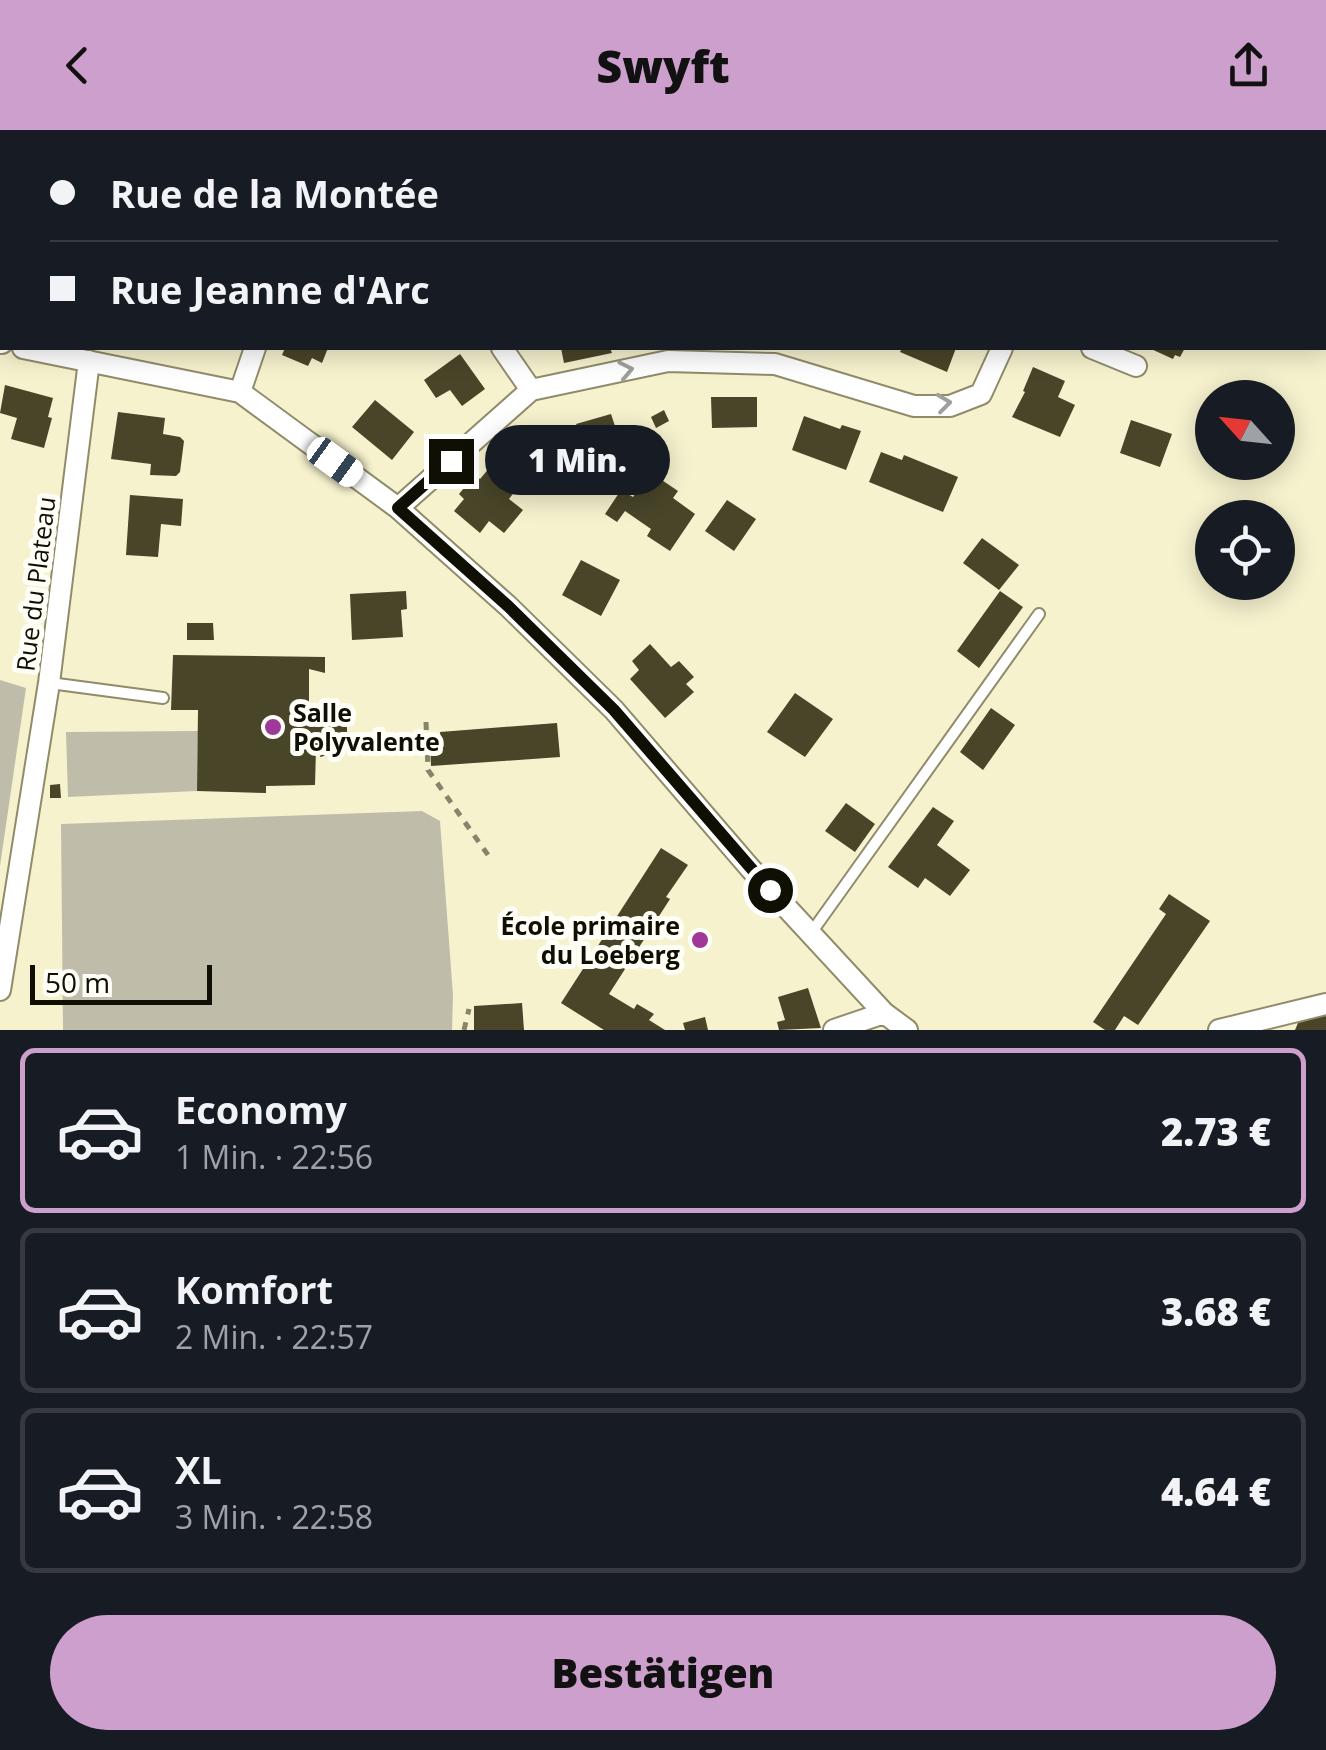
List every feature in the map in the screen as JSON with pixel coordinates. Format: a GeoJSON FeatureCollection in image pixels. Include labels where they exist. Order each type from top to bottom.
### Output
{"type":"FeatureCollection","features":[{"type":"Feature","properties":{"kind":"street"},"geometry":{"type":"LineString","coordinates":[[32,350],[240,392],[398,508],[508,606],[614,710],[811,934],[884,1013],[907,1030]]}},
{"type":"Feature","properties":{"kind":"street"},"geometry":{"type":"LineString","coordinates":[[240,392],[254,350]]}},
{"type":"Feature","properties":{"kind":"street"},"geometry":{"type":"LineString","coordinates":[[503,350],[531,390]]}},
{"type":"Feature","properties":{"kind":"street"},"geometry":{"type":"LineString","coordinates":[[398,508],[531,390],[668,361],[775,364],[914,406],[950,406],[981,394],[1001,350]]}},
{"type":"Feature","properties":{"kind":"street"},"geometry":{"type":"LineString","coordinates":[[1097,350],[1136,366]]}},
{"type":"Feature","properties":{"kind":"street","name":"Rue du Plateau"},"geometry":{"type":"LineString","coordinates":[[0,990],[49,683],[89,362]]}},
{"type":"Feature","properties":{"kind":"street"},"geometry":{"type":"LineString","coordinates":[[1219,1030],[1326,1004]]}},
{"type":"Feature","properties":{"kind":"street"},"geometry":{"type":"LineString","coordinates":[[834,1030],[884,1013]]}},
{"type":"Feature","properties":{"kind":"lane"},"geometry":{"type":"LineString","coordinates":[[811,934],[1040,614]]}},
{"type":"Feature","properties":{"kind":"lane"},"geometry":{"type":"LineString","coordinates":[[49,683],[163,698]]}},
{"type":"Feature","properties":{"kind":"path"},"geometry":{"type":"LineString","coordinates":[[426,722],[428,770],[488,855]]}},
{"type":"Feature","properties":{"kind":"path"},"geometry":{"type":"LineString","coordinates":[[464,1030],[468,1009]]}},
{"type":"Feature","properties":{"kind":"shaded area"},"geometry":{"type":"Polygon","coordinates":[[[0,680],[26,688],[0,866],[0,680]]]}},
{"type":"Feature","properties":{"kind":"shaded area"},"geometry":{"type":"Polygon","coordinates":[[[198,731],[197,791],[68,797],[66,732],[198,731]]]}},
{"type":"Feature","properties":{"kind":"shaded area"},"geometry":{"type":"Polygon","coordinates":[[[422,811],[440,821],[453,995],[452,1030],[63,1030],[61,824],[422,811]]]}},
{"type":"Feature","properties":{"kind":"building"},"geometry":{"type":"Polygon","coordinates":[[[284,350],[327,350],[322,363],[312,358],[308,366],[282,355],[284,350]]]}},
{"type":"Feature","properties":{"kind":"building"},"geometry":{"type":"Polygon","coordinates":[[[561,350],[612,353],[564,363],[561,350]]]}},
{"type":"Feature","properties":{"kind":"building"},"geometry":{"type":"Polygon","coordinates":[[[901,350],[955,350],[947,372],[901,350]]]}},
{"type":"Feature","properties":{"kind":"building"},"geometry":{"type":"Polygon","coordinates":[[[1153,350],[1184,350],[1173,359],[1153,350]]]}},
{"type":"Feature","properties":{"kind":"building"},"geometry":{"type":"Polygon","coordinates":[[[460,354],[485,389],[462,406],[450,390],[436,398],[424,380],[460,354]]]}},
{"type":"Feature","properties":{"kind":"building"},"geometry":{"type":"Polygon","coordinates":[[[1033,367],[1065,381],[1058,397],[1075,405],[1060,437],[1012,417],[1033,367]]]}},
{"type":"Feature","properties":{"kind":"building"},"geometry":{"type":"Polygon","coordinates":[[[5,385],[53,398],[44,448],[11,439],[17,418],[0,413],[5,385]]]}},
{"type":"Feature","properties":{"kind":"building"},"geometry":{"type":"Polygon","coordinates":[[[711,397],[757,397],[757,427],[712,428],[711,397]]]}},
{"type":"Feature","properties":{"kind":"building"},"geometry":{"type":"Polygon","coordinates":[[[375,400],[414,432],[392,460],[352,427],[375,400]]]}},
{"type":"Feature","properties":{"kind":"building"},"geometry":{"type":"Polygon","coordinates":[[[664,410],[669,421],[656,428],[651,417],[664,410]]]}},
{"type":"Feature","properties":{"kind":"building"},"geometry":{"type":"Polygon","coordinates":[[[118,412],[165,418],[163,434],[184,441],[180,472],[176,476],[150,475],[151,464],[111,459],[118,412]]]}},
{"type":"Feature","properties":{"kind":"building"},"geometry":{"type":"Polygon","coordinates":[[[611,414],[622,447],[604,453],[600,441],[587,445],[590,457],[602,454],[607,469],[576,478],[566,444],[571,442],[568,432],[578,429],[576,424],[611,414]]]}},
{"type":"Feature","properties":{"kind":"building"},"geometry":{"type":"Polygon","coordinates":[[[804,416],[840,429],[842,425],[861,431],[846,470],[792,450],[804,416]]]}},
{"type":"Feature","properties":{"kind":"building"},"geometry":{"type":"Polygon","coordinates":[[[1131,420],[1172,434],[1160,467],[1120,453],[1131,420]]]}},
{"type":"Feature","properties":{"kind":"building"},"geometry":{"type":"Polygon","coordinates":[[[529,440],[544,452],[529,471],[509,453],[529,440]]]}},
{"type":"Feature","properties":{"kind":"building"},"geometry":{"type":"Polygon","coordinates":[[[881,452],[902,460],[904,455],[958,477],[943,512],[869,482],[881,452]]]}},
{"type":"Feature","properties":{"kind":"building"},"geometry":{"type":"Polygon","coordinates":[[[491,466],[518,487],[509,499],[523,510],[504,533],[489,521],[480,533],[454,511],[464,499],[459,494],[475,475],[480,479],[491,466]]]}},
{"type":"Feature","properties":{"kind":"building"},"geometry":{"type":"Polygon","coordinates":[[[650,472],[678,491],[673,498],[695,514],[670,551],[647,536],[651,529],[625,511],[617,522],[605,514],[621,490],[633,497],[650,472]]]}},
{"type":"Feature","properties":{"kind":"building"},"geometry":{"type":"Polygon","coordinates":[[[130,495],[183,499],[181,526],[161,524],[158,557],[126,555],[130,495]]]}},
{"type":"Feature","properties":{"kind":"building"},"geometry":{"type":"Polygon","coordinates":[[[727,500],[756,519],[734,551],[705,531],[727,500]]]}},
{"type":"Feature","properties":{"kind":"building"},"geometry":{"type":"Polygon","coordinates":[[[982,538],[1019,565],[999,590],[963,563],[982,538]]]}},
{"type":"Feature","properties":{"kind":"building"},"geometry":{"type":"Polygon","coordinates":[[[581,560],[620,580],[601,616],[562,595],[581,560]]]}},
{"type":"Feature","properties":{"kind":"building"},"geometry":{"type":"Polygon","coordinates":[[[406,591],[407,609],[401,610],[403,637],[352,640],[350,594],[406,591]]]}},
{"type":"Feature","properties":{"kind":"building"},"geometry":{"type":"Polygon","coordinates":[[[1000,591],[1023,607],[979,668],[957,651],[1000,591]]]}},
{"type":"Feature","properties":{"kind":"building"},"geometry":{"type":"Polygon","coordinates":[[[187,623],[213,623],[214,640],[187,640],[187,623]]]}},
{"type":"Feature","properties":{"kind":"building"},"geometry":{"type":"Polygon","coordinates":[[[650,644],[671,667],[679,661],[694,677],[686,684],[694,692],[665,718],[630,679],[639,670],[632,661],[650,644]]]}},
{"type":"Feature","properties":{"kind":"building","name":"Salle Polyvalente"},"geometry":{"type":"Polygon","coordinates":[[[173,655],[325,657],[325,673],[309,669],[309,716],[350,711],[353,723],[347,723],[347,746],[320,757],[320,749],[316,749],[315,785],[266,786],[266,793],[197,791],[198,710],[171,710],[173,655]]]}},
{"type":"Feature","properties":{"kind":"building"},"geometry":{"type":"Polygon","coordinates":[[[795,693],[833,719],[805,757],[767,732],[795,693]]]}},
{"type":"Feature","properties":{"kind":"building"},"geometry":{"type":"Polygon","coordinates":[[[991,708],[1015,725],[983,770],[960,752],[991,708]]]}},
{"type":"Feature","properties":{"kind":"building"},"geometry":{"type":"Polygon","coordinates":[[[557,723],[560,757],[431,766],[430,743],[441,742],[440,732],[557,723]]]}},
{"type":"Feature","properties":{"kind":"building"},"geometry":{"type":"Polygon","coordinates":[[[60,784],[61,798],[50,798],[50,785],[60,784]]]}},
{"type":"Feature","properties":{"kind":"building"},"geometry":{"type":"Polygon","coordinates":[[[846,803],[875,824],[855,852],[825,831],[846,803]]]}},
{"type":"Feature","properties":{"kind":"building"},"geometry":{"type":"Polygon","coordinates":[[[933,807],[954,821],[937,845],[970,870],[950,896],[925,878],[918,888],[888,867],[933,807]]]}},
{"type":"Feature","properties":{"kind":"building"},"geometry":{"type":"Polygon","coordinates":[[[661,848],[688,865],[609,994],[634,1009],[637,1004],[654,1014],[649,1020],[665,1030],[604,1030],[561,1003],[661,848]]]}},
{"type":"Feature","properties":{"kind":"building"},"geometry":{"type":"Polygon","coordinates":[[[1169,894],[1210,921],[1138,1025],[1124,1016],[1115,1030],[1105,1030],[1093,1022],[1166,914],[1159,909],[1169,894]]]}},
{"type":"Feature","properties":{"kind":"building"},"geometry":{"type":"Polygon","coordinates":[[[808,988],[821,1028],[779,1030],[777,1022],[785,1020],[778,997],[808,988]]]}},
{"type":"Feature","properties":{"kind":"building"},"geometry":{"type":"Polygon","coordinates":[[[522,1003],[524,1030],[474,1030],[474,1006],[522,1003]]]}},
{"type":"Feature","properties":{"kind":"building"},"geometry":{"type":"Polygon","coordinates":[[[1326,1015],[1326,1030],[1295,1030],[1298,1023],[1326,1015]]]}},
{"type":"Feature","properties":{"kind":"building"},"geometry":{"type":"Polygon","coordinates":[[[705,1017],[708,1030],[685,1030],[683,1023],[705,1017]]]}},
{"type":"Feature","properties":{"kind":"place","name":"Salle Polyvalente"},"geometry":{"type":"Point","coordinates":[273,727]}},
{"type":"Feature","properties":{"kind":"place","name":"École primaire du Loeberg"},"geometry":{"type":"Point","coordinates":[700,940]}},
{"type":"Feature","properties":{"kind":"route"},"geometry":{"type":"LineString","coordinates":[[451,461],[398,508],[508,606],[614,710],[770,890]]}}]}
